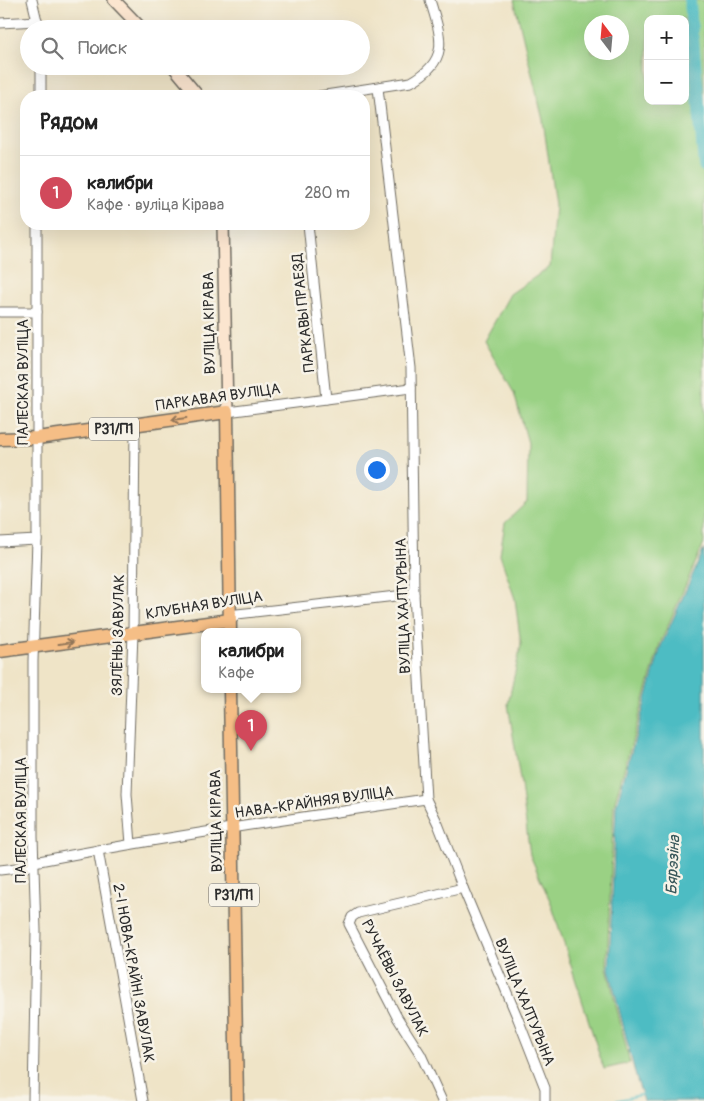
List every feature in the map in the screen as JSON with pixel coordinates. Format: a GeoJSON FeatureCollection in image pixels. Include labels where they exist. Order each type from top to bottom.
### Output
{"type":"FeatureCollection","features":[{"type":"Feature","properties":{"kind":"main road"},"geometry":{"type":"LineString","coordinates":[[114,0],[133,20]]}},
{"type":"Feature","properties":{"kind":"main road"},"geometry":{"type":"LineString","coordinates":[[180,75],[193,90]]}},
{"type":"Feature","properties":{"kind":"main road","name":"ВУЛІЦА КІРАВА"},"geometry":{"type":"LineString","coordinates":[[223,230],[230,626]]}},
{"type":"Feature","properties":{"kind":"main road","name":"ПАРКАВАЯ ВУЛІЦА"},"geometry":{"type":"LineString","coordinates":[[0,439],[37,438],[227,412]]}},
{"type":"Feature","properties":{"kind":"main road","name":"КЛУБНАЯ ВУЛІЦА"},"geometry":{"type":"LineString","coordinates":[[202,628],[230,626]]}},
{"type":"Feature","properties":{"kind":"main road","name":"КЛУБНАЯ ВУЛІЦА"},"geometry":{"type":"LineString","coordinates":[[0,651],[133,633],[201,628]]}},
{"type":"Feature","properties":{"kind":"main road","name":"ВУЛІЦА КІРАВА"},"geometry":{"type":"LineString","coordinates":[[230,693],[237,1101]]}},
{"type":"Feature","properties":{"kind":"street"},"geometry":{"type":"LineString","coordinates":[[32,0],[37,20]]}},
{"type":"Feature","properties":{"kind":"street"},"geometry":{"type":"LineString","coordinates":[[363,90],[411,82],[429,70],[439,51],[441,39],[430,0]]}},
{"type":"Feature","properties":{"kind":"street"},"geometry":{"type":"LineString","coordinates":[[0,23],[20,24]]}},
{"type":"Feature","properties":{"kind":"street"},"geometry":{"type":"LineString","coordinates":[[41,75],[41,90]]}},
{"type":"Feature","properties":{"kind":"street","name":"ВУЛІЦА ХАЛТУРЫНА"},"geometry":{"type":"LineString","coordinates":[[378,88],[411,368],[414,594],[426,799],[518,1018],[545,1088],[545,1101]]}},
{"type":"Feature","properties":{"kind":"street","name":"ПАЛЕСКАЯ ВУЛІЦА"},"geometry":{"type":"LineString","coordinates":[[32,1101],[36,932],[34,862],[34,647],[38,230]]}},
{"type":"Feature","properties":{"kind":"street","name":"ПАРКАВЫ ПРАЕЗД"},"geometry":{"type":"LineString","coordinates":[[309,230],[326,399]]}},
{"type":"Feature","properties":{"kind":"street"},"geometry":{"type":"LineString","coordinates":[[0,312],[36,312]]}},
{"type":"Feature","properties":{"kind":"street","name":"ПАРКАВАЯ ВУЛІЦА"},"geometry":{"type":"LineString","coordinates":[[227,412],[411,388]]}},
{"type":"Feature","properties":{"kind":"street","name":"ЗЯЛЁНЫ ЗАВУЛАК"},"geometry":{"type":"LineString","coordinates":[[131,844],[127,794],[133,633],[135,426]]}},
{"type":"Feature","properties":{"kind":"street"},"geometry":{"type":"LineString","coordinates":[[0,542],[36,540]]}},
{"type":"Feature","properties":{"kind":"street","name":"КЛУБНАЯ ВУЛІЦА"},"geometry":{"type":"LineString","coordinates":[[230,626],[237,614],[414,594]]}},
{"type":"Feature","properties":{"kind":"street","name":"НАВА-КРАЙНЯЯ ВУЛІЦА"},"geometry":{"type":"LineString","coordinates":[[0,870],[26,867],[34,862],[98,850],[233,827],[426,799]]}},
{"type":"Feature","properties":{"kind":"street","name":"2-І НОВА-КРАЙНІ ЗАВУЛАК"},"geometry":{"type":"LineString","coordinates":[[98,850],[143,1101]]}},
{"type":"Feature","properties":{"kind":"street","name":"РУЧАЁВЫ ЗАВУЛАК"},"geometry":{"type":"LineString","coordinates":[[442,1101],[421,1055],[397,1017],[349,924],[352,917],[358,913],[463,888]]}},
{"type":"Feature","properties":{"kind":"green space"},"geometry":{"type":"Polygon","coordinates":[[[514,0],[704,0],[704,543],[660,644],[614,805],[607,967],[630,1063],[604,1069],[551,903],[530,855],[508,704],[521,645],[515,599],[500,555],[505,523],[527,502],[528,443],[514,393],[484,341],[510,294],[550,267],[555,205],[543,120],[514,0]]]}},
{"type":"Feature","properties":{"kind":"water","name":"Бярэзіна"},"geometry":{"type":"Polygon","coordinates":[[[704,549],[704,1101],[644,1101],[636,1077],[609,969],[616,806],[661,646],[704,549]]]}},
{"type":"Feature","properties":{"kind":"waterway"},"geometry":{"type":"LineString","coordinates":[[690,0],[692,33]]}},
{"type":"Feature","properties":{"kind":"waterway"},"geometry":{"type":"LineString","coordinates":[[693,38],[704,166]]}},
{"type":"Feature","properties":{"kind":"waterway"},"geometry":{"type":"LineString","coordinates":[[615,1101],[644,1094]]}},
{"type":"Feature","properties":{"kind":"place","name":"калибри"},"geometry":{"type":"Point","coordinates":[251,751]}}]}
